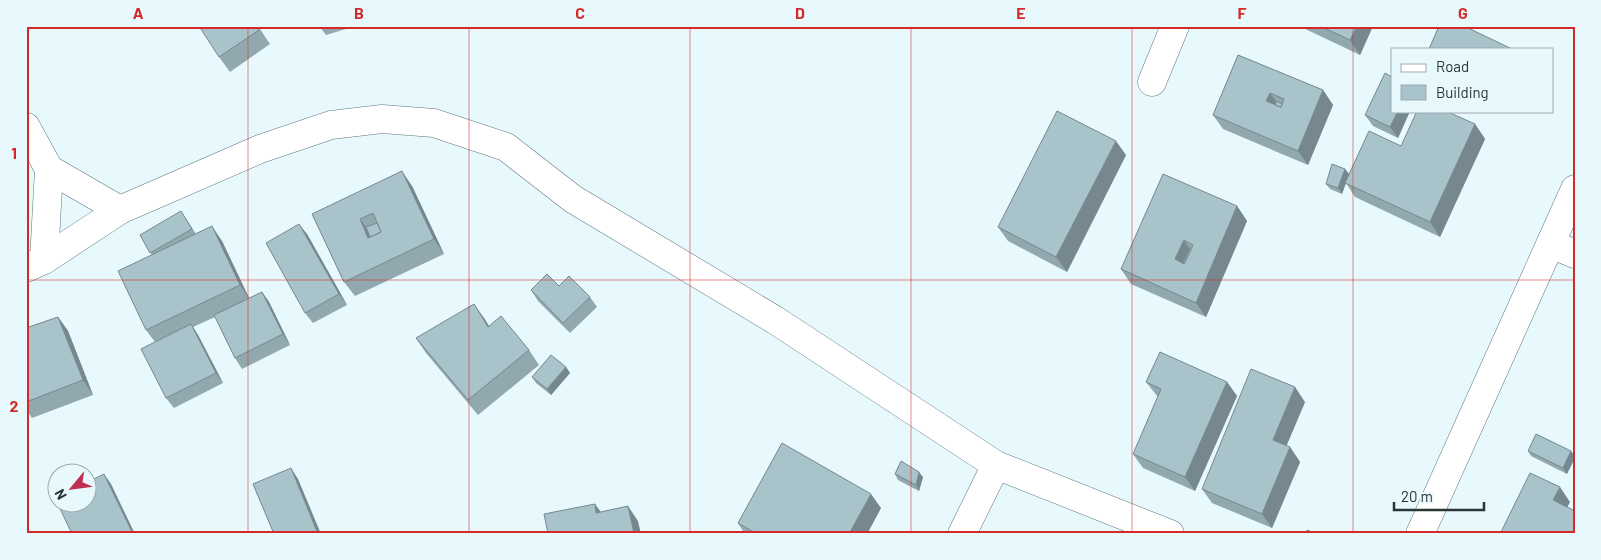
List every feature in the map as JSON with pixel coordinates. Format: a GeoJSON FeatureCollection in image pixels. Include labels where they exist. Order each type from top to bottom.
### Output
{"type":"FeatureCollection","features":[{"type":"Feature","properties":{"kind":"street"},"geometry":{"type":"LineString","coordinates":[[1152,82],[1175,26]]}},
{"type":"Feature","properties":{"kind":"street"},"geometry":{"type":"LineString","coordinates":[[35,264],[120,210],[260,149],[331,125],[382,119],[434,123],[506,147],[574,199],[775,320],[996,465],[1170,534]]}},
{"type":"Feature","properties":{"kind":"street"},"geometry":{"type":"LineString","coordinates":[[26,127],[48,169],[120,210]]}},
{"type":"Feature","properties":{"kind":"street"},"geometry":{"type":"LineString","coordinates":[[35,264],[48,169]]}},
{"type":"Feature","properties":{"kind":"street"},"geometry":{"type":"LineString","coordinates":[[1420,534],[1491,372],[1563,249],[1575,189]]}},
{"type":"Feature","properties":{"kind":"street"},"geometry":{"type":"LineString","coordinates":[[962,534],[996,465]]}},
{"type":"Feature","properties":{"kind":"building"},"geometry":{"type":"Polygon","coordinates":[[[199,26],[257,26],[259,30],[219,57],[199,26]]]}},
{"type":"Feature","properties":{"kind":"building"},"geometry":{"type":"Polygon","coordinates":[[[1320,26],[1357,26],[1350,40],[1320,26]]]}},
{"type":"Feature","properties":{"kind":"building"},"geometry":{"type":"Polygon","coordinates":[[[1439,26],[1464,26],[1510,48],[1429,48],[1439,26]]]}},
{"type":"Feature","properties":{"kind":"building"},"geometry":{"type":"Polygon","coordinates":[[[1238,55],[1323,90],[1298,151],[1213,115],[1238,55]],[[1270,93],[1266,101],[1281,107],[1284,99],[1270,93]]]}},
{"type":"Feature","properties":{"kind":"building"},"geometry":{"type":"Polygon","coordinates":[[[1385,73],[1391,76],[1391,112],[1398,112],[1390,127],[1365,115],[1385,73]]]}},
{"type":"Feature","properties":{"kind":"building"},"geometry":{"type":"Polygon","coordinates":[[[1276,101],[1282,104],[1281,107],[1275,105],[1276,101]]]}},
{"type":"Feature","properties":{"kind":"building"},"geometry":{"type":"Polygon","coordinates":[[[1057,111],[1116,141],[1056,257],[998,227],[1057,111]]]}},
{"type":"Feature","properties":{"kind":"building"},"geometry":{"type":"Polygon","coordinates":[[[1417,112],[1448,112],[1475,124],[1430,222],[1345,183],[1369,131],[1401,146],[1417,112]]]}},
{"type":"Feature","properties":{"kind":"building"},"geometry":{"type":"Polygon","coordinates":[[[1332,164],[1345,169],[1338,188],[1326,184],[1332,164]]]}},
{"type":"Feature","properties":{"kind":"building"},"geometry":{"type":"Polygon","coordinates":[[[402,171],[434,239],[344,282],[312,214],[402,171]],[[373,213],[360,219],[368,238],[381,232],[373,213]]]}},
{"type":"Feature","properties":{"kind":"building"},"geometry":{"type":"Polygon","coordinates":[[[1163,174],[1237,206],[1196,303],[1121,269],[1163,174]],[[1184,240],[1175,259],[1184,264],[1193,245],[1184,240]]]}},
{"type":"Feature","properties":{"kind":"building"},"geometry":{"type":"Polygon","coordinates":[[[181,211],[192,229],[150,253],[140,235],[181,211]]]}},
{"type":"Feature","properties":{"kind":"building"},"geometry":{"type":"Polygon","coordinates":[[[377,223],[381,232],[370,237],[366,227],[377,223]]]}},
{"type":"Feature","properties":{"kind":"building"},"geometry":{"type":"Polygon","coordinates":[[[299,224],[339,294],[305,313],[266,243],[299,224]]]}},
{"type":"Feature","properties":{"kind":"building"},"geometry":{"type":"Polygon","coordinates":[[[212,226],[240,285],[146,330],[118,271],[212,226]]]}},
{"type":"Feature","properties":{"kind":"building"},"geometry":{"type":"Polygon","coordinates":[[[1191,250],[1184,264],[1183,263],[1191,250]]]}},
{"type":"Feature","properties":{"kind":"building"},"geometry":{"type":"Polygon","coordinates":[[[547,274],[559,286],[569,276],[590,297],[563,323],[531,290],[547,274]]]}},
{"type":"Feature","properties":{"kind":"building"},"geometry":{"type":"Polygon","coordinates":[[[262,292],[283,334],[235,358],[214,315],[262,292]]]}},
{"type":"Feature","properties":{"kind":"building"},"geometry":{"type":"Polygon","coordinates":[[[474,304],[488,327],[501,316],[529,350],[468,400],[416,338],[474,304]]]}},
{"type":"Feature","properties":{"kind":"building"},"geometry":{"type":"Polygon","coordinates":[[[58,317],[83,380],[26,402],[26,328],[58,317]]]}},
{"type":"Feature","properties":{"kind":"building"},"geometry":{"type":"Polygon","coordinates":[[[191,324],[216,373],[166,398],[141,349],[191,324]]]}},
{"type":"Feature","properties":{"kind":"building"},"geometry":{"type":"Polygon","coordinates":[[[1160,352],[1227,382],[1185,477],[1133,454],[1161,389],[1146,382],[1160,352]]]}},
{"type":"Feature","properties":{"kind":"building"},"geometry":{"type":"Polygon","coordinates":[[[551,355],[566,367],[547,389],[532,377],[551,355]]]}},
{"type":"Feature","properties":{"kind":"building"},"geometry":{"type":"Polygon","coordinates":[[[1251,369],[1295,387],[1273,440],[1290,447],[1262,514],[1202,489],[1251,369]]]}},
{"type":"Feature","properties":{"kind":"building"},"geometry":{"type":"Polygon","coordinates":[[[1536,434],[1571,451],[1563,468],[1528,451],[1536,434]]]}},
{"type":"Feature","properties":{"kind":"building"},"geometry":{"type":"Polygon","coordinates":[[[782,443],[871,494],[849,534],[757,534],[738,523],[782,443]]]}},
{"type":"Feature","properties":{"kind":"building"},"geometry":{"type":"Polygon","coordinates":[[[901,461],[919,472],[916,485],[895,474],[901,461]]]}},
{"type":"Feature","properties":{"kind":"building"},"geometry":{"type":"Polygon","coordinates":[[[291,468],[318,534],[274,534],[253,484],[291,468]]]}},
{"type":"Feature","properties":{"kind":"building"},"geometry":{"type":"Polygon","coordinates":[[[1530,473],[1560,487],[1553,500],[1575,511],[1575,534],[1500,534],[1530,473]]]}},
{"type":"Feature","properties":{"kind":"building"},"geometry":{"type":"Polygon","coordinates":[[[104,474],[133,534],[72,534],[62,512],[98,512],[98,477],[104,474]]]}},
{"type":"Feature","properties":{"kind":"building"},"geometry":{"type":"Polygon","coordinates":[[[595,504],[596,513],[628,506],[634,534],[548,534],[544,514],[595,504]]]}},
{"type":"Feature","properties":{"kind":"building"},"geometry":{"type":"Polygon","coordinates":[[[1307,530],[1317,534],[1306,534],[1307,530]]]}}]}
